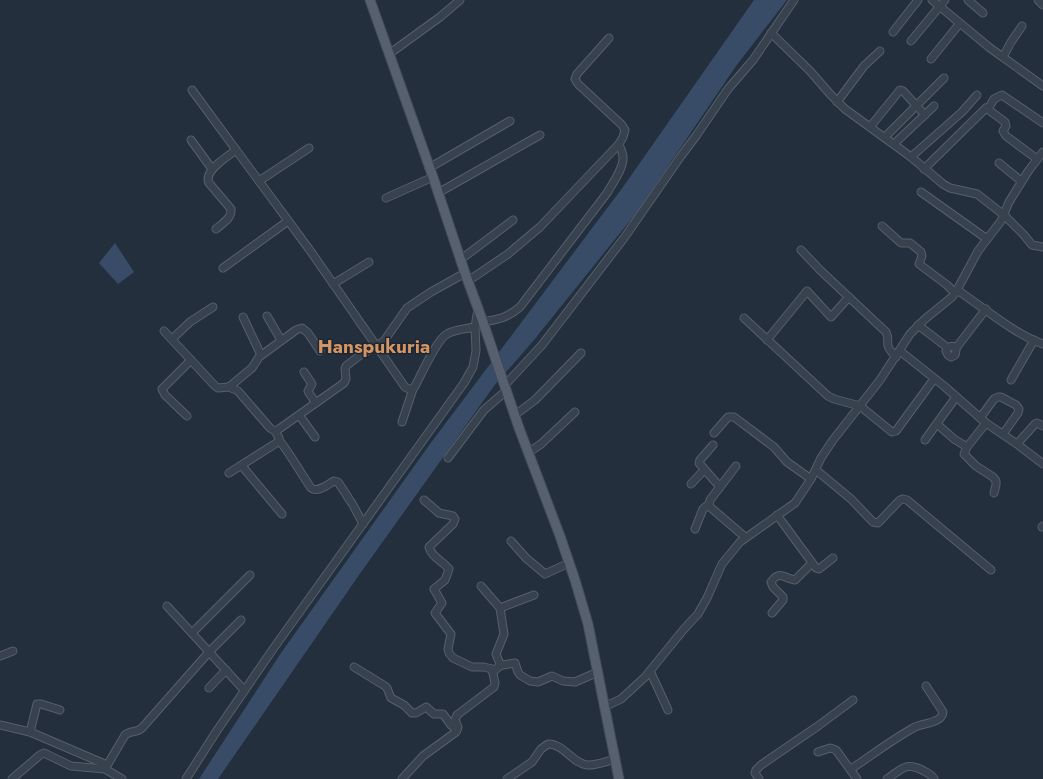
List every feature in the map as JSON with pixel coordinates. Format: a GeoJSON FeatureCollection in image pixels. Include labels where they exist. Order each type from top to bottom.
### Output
{"type":"FeatureCollection","features":[{"type":"Feature","properties":{"kind":"main road"},"geometry":{"type":"LineString","coordinates":[[370,0],[528,453],[569,564],[588,624],[619,779]]}},
{"type":"Feature","properties":{"kind":"street"},"geometry":{"type":"LineString","coordinates":[[389,54],[440,17],[460,0]]}},
{"type":"Feature","properties":{"kind":"street"},"geometry":{"type":"LineString","coordinates":[[448,458],[484,410],[542,345],[624,238],[728,89],[753,60],[794,0]]}},
{"type":"Feature","properties":{"kind":"street"},"geometry":{"type":"LineString","coordinates":[[893,32],[918,0]]}},
{"type":"Feature","properties":{"kind":"street"},"geometry":{"type":"LineString","coordinates":[[932,0],[1003,57],[1043,86]]}},
{"type":"Feature","properties":{"kind":"street"},"geometry":{"type":"LineString","coordinates":[[911,41],[945,0]]}},
{"type":"Feature","properties":{"kind":"street"},"geometry":{"type":"LineString","coordinates":[[968,0],[983,12]]}},
{"type":"Feature","properties":{"kind":"street"},"geometry":{"type":"LineString","coordinates":[[1038,0],[1043,5]]}},
{"type":"Feature","properties":{"kind":"street"},"geometry":{"type":"LineString","coordinates":[[931,59],[960,23]]}},
{"type":"Feature","properties":{"kind":"street"},"geometry":{"type":"LineString","coordinates":[[1003,57],[1022,26]]}},
{"type":"Feature","properties":{"kind":"street"},"geometry":{"type":"LineString","coordinates":[[770,33],[810,71],[837,102],[911,157],[937,180],[950,188],[977,194],[1004,215],[1032,245],[1043,246]]}},
{"type":"Feature","properties":{"kind":"street"},"geometry":{"type":"LineString","coordinates":[[274,431],[300,415],[344,383],[346,376],[345,369],[349,362],[377,347],[389,336],[400,316],[407,308],[431,292],[466,277],[508,254],[540,227],[619,144],[625,130],[622,125],[578,84],[575,79],[577,74],[609,38]]}},
{"type":"Feature","properties":{"kind":"street"},"geometry":{"type":"LineString","coordinates":[[837,102],[864,66],[880,51]]}},
{"type":"Feature","properties":{"kind":"street"},"geometry":{"type":"LineString","coordinates":[[885,137],[944,78]]}},
{"type":"Feature","properties":{"kind":"street"},"geometry":{"type":"LineString","coordinates":[[192,90],[288,221],[402,383],[409,389],[413,389]]}},
{"type":"Feature","properties":{"kind":"street"},"geometry":{"type":"LineString","coordinates":[[870,127],[900,90],[917,105],[925,115]]}},
{"type":"Feature","properties":{"kind":"street"},"geometry":{"type":"LineString","coordinates":[[911,157],[962,112],[977,94]]}},
{"type":"Feature","properties":{"kind":"street"},"geometry":{"type":"LineString","coordinates":[[988,109],[994,99],[1002,95],[1043,124]]}},
{"type":"Feature","properties":{"kind":"street"},"geometry":{"type":"LineString","coordinates":[[894,144],[934,106]]}},
{"type":"Feature","properties":{"kind":"street"},"geometry":{"type":"LineString","coordinates":[[924,169],[983,109],[986,108],[1006,124],[1003,131],[1006,136],[1037,160]]}},
{"type":"Feature","properties":{"kind":"street"},"geometry":{"type":"LineString","coordinates":[[429,168],[510,121]]}},
{"type":"Feature","properties":{"kind":"street"},"geometry":{"type":"LineString","coordinates":[[438,193],[540,136]]}},
{"type":"Feature","properties":{"kind":"street"},"geometry":{"type":"LineString","coordinates":[[191,140],[212,169]]}},
{"type":"Feature","properties":{"kind":"street"},"geometry":{"type":"LineString","coordinates":[[483,322],[502,319],[512,314],[520,307],[615,179],[622,164],[623,157],[619,144]]}},
{"type":"Feature","properties":{"kind":"street"},"geometry":{"type":"LineString","coordinates":[[259,181],[308,148]]}},
{"type":"Feature","properties":{"kind":"street"},"geometry":{"type":"LineString","coordinates":[[216,229],[228,218],[231,212],[208,180],[208,176],[212,169],[236,150]]}},
{"type":"Feature","properties":{"kind":"street"},"geometry":{"type":"LineString","coordinates":[[604,707],[621,699],[650,671],[701,609],[727,556],[745,537],[795,503],[811,479],[821,458],[833,440],[898,354],[910,334],[918,325],[956,292],[978,252],[998,226],[1004,215],[1008,202],[1021,181],[1043,152]]}},
{"type":"Feature","properties":{"kind":"street"},"geometry":{"type":"LineString","coordinates":[[999,163],[1021,181]]}},
{"type":"Feature","properties":{"kind":"street"},"geometry":{"type":"LineString","coordinates":[[386,198],[433,177]]}},
{"type":"Feature","properties":{"kind":"street"},"geometry":{"type":"LineString","coordinates":[[921,192],[987,239]]}},
{"type":"Feature","properties":{"kind":"street"},"geometry":{"type":"LineString","coordinates":[[460,260],[513,220]]}},
{"type":"Feature","properties":{"kind":"street"},"geometry":{"type":"LineString","coordinates":[[223,268],[288,221]]}},
{"type":"Feature","properties":{"kind":"street"},"geometry":{"type":"LineString","coordinates":[[882,226],[901,243],[910,243],[921,252],[922,256],[919,264],[956,292],[986,309],[1011,327],[1043,344]]}},
{"type":"Feature","properties":{"kind":"street"},"geometry":{"type":"LineString","coordinates":[[801,250],[821,271],[886,332],[890,350],[934,379],[986,423],[1043,464]]}},
{"type":"Feature","properties":{"kind":"street"},"geometry":{"type":"LineString","coordinates":[[333,284],[369,262]]}},
{"type":"Feature","properties":{"kind":"street"},"geometry":{"type":"LineString","coordinates":[[767,340],[807,291],[831,317],[849,297]]}},
{"type":"Feature","properties":{"kind":"street"},"geometry":{"type":"LineString","coordinates":[[172,339],[190,322],[213,307]]}},
{"type":"Feature","properties":{"kind":"street"},"geometry":{"type":"LineString","coordinates":[[186,779],[244,690],[469,375],[473,367],[476,351],[474,327],[478,309]]}},
{"type":"Feature","properties":{"kind":"street"},"geometry":{"type":"LineString","coordinates":[[918,325],[948,348],[951,346],[956,348],[986,309]]}},
{"type":"Feature","properties":{"kind":"street"},"geometry":{"type":"LineString","coordinates":[[267,316],[281,340]]}},
{"type":"Feature","properties":{"kind":"street"},"geometry":{"type":"LineString","coordinates":[[243,317],[261,355]]}},
{"type":"Feature","properties":{"kind":"street"},"geometry":{"type":"LineString","coordinates":[[744,318],[831,398],[860,406],[894,432],[934,379]]}},
{"type":"Feature","properties":{"kind":"street"},"geometry":{"type":"LineString","coordinates":[[402,422],[413,389],[443,337],[452,332],[474,327]]}},
{"type":"Feature","properties":{"kind":"street"},"geometry":{"type":"LineString","coordinates":[[229,387],[252,368],[261,355],[296,330],[302,328],[308,333],[320,351]]}},
{"type":"Feature","properties":{"kind":"street"},"geometry":{"type":"LineString","coordinates":[[164,331],[215,386],[218,388],[229,387],[238,391],[274,431],[311,488],[318,490],[334,481],[338,482],[363,524]]}},
{"type":"Feature","properties":{"kind":"street"},"geometry":{"type":"LineString","coordinates":[[1011,380],[1034,340]]}},
{"type":"Feature","properties":{"kind":"street"},"geometry":{"type":"LineString","coordinates":[[515,415],[535,400],[580,354]]}},
{"type":"Feature","properties":{"kind":"street"},"geometry":{"type":"LineString","coordinates":[[187,416],[165,395],[162,389],[191,360]]}},
{"type":"Feature","properties":{"kind":"street"},"geometry":{"type":"LineString","coordinates":[[304,372],[312,382],[312,386],[308,391],[316,403]]}},
{"type":"Feature","properties":{"kind":"street"},"geometry":{"type":"LineString","coordinates":[[925,440],[956,397]]}},
{"type":"Feature","properties":{"kind":"street"},"geometry":{"type":"LineString","coordinates":[[980,418],[994,399],[998,397],[1001,397],[1016,405],[1019,409],[1018,413],[1003,434]]}},
{"type":"Feature","properties":{"kind":"street"},"geometry":{"type":"LineString","coordinates":[[528,453],[541,444],[575,412]]}},
{"type":"Feature","properties":{"kind":"street"},"geometry":{"type":"LineString","coordinates":[[300,415],[314,437]]}},
{"type":"Feature","properties":{"kind":"street"},"geometry":{"type":"LineString","coordinates":[[714,433],[728,417],[734,417],[774,447],[787,462],[811,479]]}},
{"type":"Feature","properties":{"kind":"street"},"geometry":{"type":"LineString","coordinates":[[986,423],[967,447],[964,454],[976,466],[993,477],[996,481],[994,493]]}},
{"type":"Feature","properties":{"kind":"street"},"geometry":{"type":"LineString","coordinates":[[1017,444],[1035,424],[1037,423],[1043,426]]}},
{"type":"Feature","properties":{"kind":"street"},"geometry":{"type":"LineString","coordinates":[[937,424],[967,447]]}},
{"type":"Feature","properties":{"kind":"street"},"geometry":{"type":"LineString","coordinates":[[229,473],[242,466],[279,440]]}},
{"type":"Feature","properties":{"kind":"street"},"geometry":{"type":"LineString","coordinates":[[713,445],[700,460],[699,465],[720,487]]}},
{"type":"Feature","properties":{"kind":"street"},"geometry":{"type":"LineString","coordinates":[[242,466],[282,514]]}},
{"type":"Feature","properties":{"kind":"street"},"geometry":{"type":"LineString","coordinates":[[695,529],[703,509],[709,504],[710,500],[736,466]]}},
{"type":"Feature","properties":{"kind":"street"},"geometry":{"type":"LineString","coordinates":[[691,484],[704,470]]}},
{"type":"Feature","properties":{"kind":"street"},"geometry":{"type":"LineString","coordinates":[[816,470],[851,499],[873,522],[878,523],[900,500],[907,500],[991,570]]}},
{"type":"Feature","properties":{"kind":"street"},"geometry":{"type":"LineString","coordinates":[[424,500],[439,513],[451,515],[455,519],[452,524],[429,547],[429,550],[434,556],[449,569],[445,580],[434,589],[442,603],[435,613],[451,634],[448,650],[453,658],[472,667],[492,669],[497,669],[501,665],[515,663],[520,675],[534,682],[538,682],[552,676],[563,681],[575,682],[598,672]]}},
{"type":"Feature","properties":{"kind":"street"},"geometry":{"type":"LineString","coordinates":[[709,504],[710,507],[745,537]]}},
{"type":"Feature","properties":{"kind":"street"},"geometry":{"type":"LineString","coordinates":[[777,515],[816,568],[819,569],[833,558]]}},
{"type":"Feature","properties":{"kind":"street"},"geometry":{"type":"LineString","coordinates":[[512,541],[526,558],[545,574],[569,564]]}},
{"type":"Feature","properties":{"kind":"street"},"geometry":{"type":"LineString","coordinates":[[772,614],[783,600],[782,595],[771,582],[775,576],[780,575],[795,580],[812,563]]}},
{"type":"Feature","properties":{"kind":"street"},"geometry":{"type":"LineString","coordinates":[[192,633],[250,576]]}},
{"type":"Feature","properties":{"kind":"street"},"geometry":{"type":"LineString","coordinates":[[481,586],[500,608],[504,637],[496,654],[501,665]]}},
{"type":"Feature","properties":{"kind":"street"},"geometry":{"type":"LineString","coordinates":[[500,608],[534,595]]}},
{"type":"Feature","properties":{"kind":"street"},"geometry":{"type":"LineString","coordinates":[[166,606],[244,690]]}},
{"type":"Feature","properties":{"kind":"street"},"geometry":{"type":"LineString","coordinates":[[106,767],[126,735],[130,732],[137,732],[140,730],[209,652],[241,620]]}},
{"type":"Feature","properties":{"kind":"street"},"geometry":{"type":"LineString","coordinates":[[0,656],[13,651]]}},
{"type":"Feature","properties":{"kind":"street"},"geometry":{"type":"LineString","coordinates":[[354,667],[385,686],[391,698],[404,705],[412,713],[416,713],[428,707],[434,714],[443,714],[457,730]]}},
{"type":"Feature","properties":{"kind":"street"},"geometry":{"type":"LineString","coordinates":[[402,779],[423,756],[453,735],[458,727],[455,720],[457,715],[494,687],[495,683],[492,669]]}},
{"type":"Feature","properties":{"kind":"street"},"geometry":{"type":"LineString","coordinates":[[209,688],[226,670]]}},
{"type":"Feature","properties":{"kind":"street"},"geometry":{"type":"LineString","coordinates":[[650,671],[668,710]]}},
{"type":"Feature","properties":{"kind":"street"},"geometry":{"type":"LineString","coordinates":[[851,769],[907,732],[922,724],[937,720],[941,717],[943,712],[926,686]]}},
{"type":"Feature","properties":{"kind":"street"},"geometry":{"type":"LineString","coordinates":[[759,779],[755,773],[761,765],[853,700]]}},
{"type":"Feature","properties":{"kind":"street"},"geometry":{"type":"LineString","coordinates":[[30,732],[37,704],[60,710]]}},
{"type":"Feature","properties":{"kind":"street"},"geometry":{"type":"LineString","coordinates":[[0,725],[30,732],[106,767],[122,779]]}},
{"type":"Feature","properties":{"kind":"street"},"geometry":{"type":"LineString","coordinates":[[507,779],[532,762],[541,749],[548,744],[557,746],[581,763],[587,764],[615,758]]}},
{"type":"Feature","properties":{"kind":"street"},"geometry":{"type":"LineString","coordinates":[[818,752],[830,748],[836,750],[857,779]]}},
{"type":"Feature","properties":{"kind":"street"},"geometry":{"type":"LineString","coordinates":[[12,779],[44,753],[71,766],[106,767]]}},
{"type":"Feature","properties":{"kind":"street"},"geometry":{"type":"LineString","coordinates":[[887,779],[906,766],[916,766],[931,775],[934,779]]}},
{"type":"Feature","properties":{"kind":"water"},"geometry":{"type":"Polygon","coordinates":[[[754,0],[787,0],[736,66],[637,212],[534,340],[494,386],[359,575],[218,779],[199,779],[281,653],[430,444],[623,187],[754,0]]]}},
{"type":"Feature","properties":{"kind":"water"},"geometry":{"type":"Polygon","coordinates":[[[115,243],[134,272],[118,284],[99,263],[115,243]]]}},
{"type":"Feature","properties":{"kind":"district","name":"Hanspukuria"},"geometry":{"type":"Point","coordinates":[374,346]}}]}
